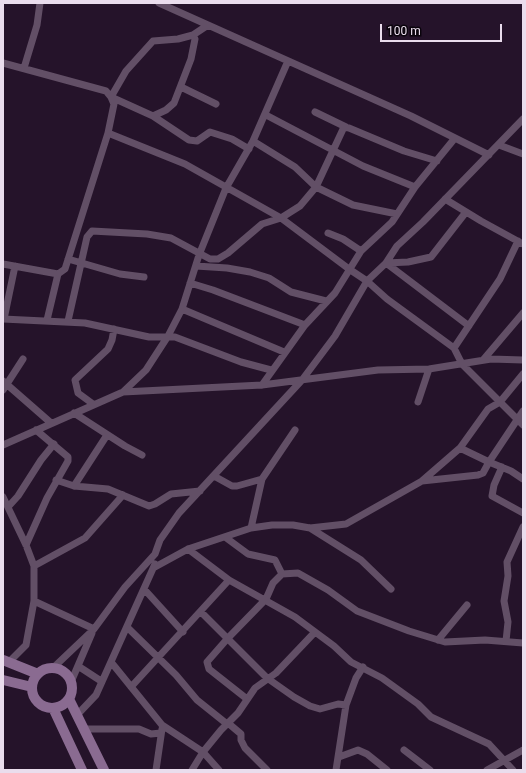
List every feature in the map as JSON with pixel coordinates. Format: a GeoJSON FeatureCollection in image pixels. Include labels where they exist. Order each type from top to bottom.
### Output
{"type":"FeatureCollection","features":[{"type":"Feature","properties":{"kind":"main road"},"geometry":{"type":"LineString","coordinates":[[6,661],[38,674]]}},
{"type":"Feature","properties":{"kind":"main road"},"geometry":{"type":"LineString","coordinates":[[53,668],[61,670],[67,675],[71,682],[72,688],[69,699],[61,706],[53,708],[45,707],[38,702],[33,695],[32,687],[38,674],[45,669],[53,668]]}},
{"type":"Feature","properties":{"kind":"main road"},"geometry":{"type":"LineString","coordinates":[[3,680],[32,687]]}},
{"type":"Feature","properties":{"kind":"main road"},"geometry":{"type":"LineString","coordinates":[[69,699],[104,770]]}},
{"type":"Feature","properties":{"kind":"main road"},"geometry":{"type":"LineString","coordinates":[[53,708],[82,770]]}},
{"type":"Feature","properties":{"kind":"street"},"geometry":{"type":"LineString","coordinates":[[24,68],[37,25],[40,3]]}},
{"type":"Feature","properties":{"kind":"street"},"geometry":{"type":"LineString","coordinates":[[159,3],[411,116],[489,155]]}},
{"type":"Feature","properties":{"kind":"street"},"geometry":{"type":"LineString","coordinates":[[111,96],[126,71],[153,41],[173,40],[193,35],[208,25]]}},
{"type":"Feature","properties":{"kind":"street"},"geometry":{"type":"LineString","coordinates":[[153,116],[166,110],[174,103],[192,59],[195,39],[193,35]]}},
{"type":"Feature","properties":{"kind":"street"},"geometry":{"type":"LineString","coordinates":[[123,392],[146,370],[168,336],[182,309],[199,255],[226,188],[254,141],[266,116],[288,61]]}},
{"type":"Feature","properties":{"kind":"street"},"geometry":{"type":"LineString","coordinates":[[3,62],[106,90],[111,96],[114,104],[108,133],[65,269],[58,274],[47,320]]}},
{"type":"Feature","properties":{"kind":"street"},"geometry":{"type":"LineString","coordinates":[[181,87],[216,104]]}},
{"type":"Feature","properties":{"kind":"street"},"geometry":{"type":"LineString","coordinates":[[111,96],[153,116],[189,140],[197,141],[210,132],[232,139],[249,149]]}},
{"type":"Feature","properties":{"kind":"street"},"geometry":{"type":"LineString","coordinates":[[315,112],[346,127],[404,151],[437,161]]}},
{"type":"Feature","properties":{"kind":"street"},"geometry":{"type":"LineString","coordinates":[[266,116],[363,166],[415,187]]}},
{"type":"Feature","properties":{"kind":"street"},"geometry":{"type":"LineString","coordinates":[[77,715],[96,695],[101,681],[112,662],[154,567],[155,554],[160,540],[170,523],[302,380],[335,336],[367,281],[386,263],[396,246],[499,145],[523,119]]}},
{"type":"Feature","properties":{"kind":"street"},"geometry":{"type":"LineString","coordinates":[[68,321],[87,237],[92,231],[162,236],[180,242],[193,249],[199,255],[210,259],[218,259],[228,253],[262,224],[281,218],[300,206],[316,187],[342,129],[346,127]]}},
{"type":"Feature","properties":{"kind":"street"},"geometry":{"type":"LineString","coordinates":[[108,133],[185,164],[281,218],[349,270],[367,281],[387,299],[454,348],[462,364],[521,423]]}},
{"type":"Feature","properties":{"kind":"street"},"geometry":{"type":"LineString","coordinates":[[262,385],[271,370],[305,325],[335,293],[361,251],[392,222],[415,187],[454,138]]}},
{"type":"Feature","properties":{"kind":"street"},"geometry":{"type":"LineString","coordinates":[[254,141],[295,167],[316,187],[353,205],[397,214]]}},
{"type":"Feature","properties":{"kind":"street"},"geometry":{"type":"LineString","coordinates":[[499,145],[523,154]]}},
{"type":"Feature","properties":{"kind":"street"},"geometry":{"type":"LineString","coordinates":[[445,199],[520,243],[500,279],[454,348]]}},
{"type":"Feature","properties":{"kind":"street"},"geometry":{"type":"LineString","coordinates":[[386,263],[408,262],[431,257],[466,212]]}},
{"type":"Feature","properties":{"kind":"street"},"geometry":{"type":"LineString","coordinates":[[328,233],[343,239],[361,251]]}},
{"type":"Feature","properties":{"kind":"street"},"geometry":{"type":"LineString","coordinates":[[68,259],[120,274],[144,277]]}},
{"type":"Feature","properties":{"kind":"street"},"geometry":{"type":"LineString","coordinates":[[386,263],[469,326]]}},
{"type":"Feature","properties":{"kind":"street"},"geometry":{"type":"LineString","coordinates":[[3,264],[58,274]]}},
{"type":"Feature","properties":{"kind":"street"},"geometry":{"type":"LineString","coordinates":[[14,266],[4,319],[68,321],[85,323],[149,337],[168,336],[184,339],[241,362],[271,370]]}},
{"type":"Feature","properties":{"kind":"street"},"geometry":{"type":"LineString","coordinates":[[196,266],[227,268],[250,272],[269,278],[291,292],[326,301]]}},
{"type":"Feature","properties":{"kind":"street"},"geometry":{"type":"LineString","coordinates":[[190,283],[213,290],[305,325]]}},
{"type":"Feature","properties":{"kind":"street"},"geometry":{"type":"LineString","coordinates":[[182,309],[284,352]]}},
{"type":"Feature","properties":{"kind":"street"},"geometry":{"type":"LineString","coordinates":[[483,360],[523,313]]}},
{"type":"Feature","properties":{"kind":"street"},"geometry":{"type":"LineString","coordinates":[[93,404],[78,394],[75,380],[108,349],[112,340],[114,329]]}},
{"type":"Feature","properties":{"kind":"street"},"geometry":{"type":"LineString","coordinates":[[3,445],[123,392],[262,385],[378,370],[429,369],[483,360],[506,358],[523,360]]}},
{"type":"Feature","properties":{"kind":"street"},"geometry":{"type":"LineString","coordinates":[[23,359],[4,385],[51,423]]}},
{"type":"Feature","properties":{"kind":"street"},"geometry":{"type":"LineString","coordinates":[[418,402],[429,369]]}},
{"type":"Feature","properties":{"kind":"street"},"geometry":{"type":"LineString","coordinates":[[154,567],[188,549],[251,528],[293,525],[310,528],[346,524],[422,481],[460,448],[488,409],[500,402],[523,374]]}},
{"type":"Feature","properties":{"kind":"street"},"geometry":{"type":"LineString","coordinates":[[422,481],[478,475],[483,473],[489,462],[521,423],[523,411]]}},
{"type":"Feature","properties":{"kind":"street"},"geometry":{"type":"LineString","coordinates":[[74,413],[106,435],[142,455]]}},
{"type":"Feature","properties":{"kind":"street"},"geometry":{"type":"LineString","coordinates":[[26,545],[56,480],[68,461],[68,457],[36,430]]}},
{"type":"Feature","properties":{"kind":"street"},"geometry":{"type":"LineString","coordinates":[[251,528],[262,479],[295,430]]}},
{"type":"Feature","properties":{"kind":"street"},"geometry":{"type":"LineString","coordinates":[[74,486],[106,435]]}},
{"type":"Feature","properties":{"kind":"street"},"geometry":{"type":"LineString","coordinates":[[8,507],[18,496],[54,444]]}},
{"type":"Feature","properties":{"kind":"street"},"geometry":{"type":"LineString","coordinates":[[460,448],[502,467],[523,479]]}},
{"type":"Feature","properties":{"kind":"street"},"geometry":{"type":"LineString","coordinates":[[502,467],[494,485],[492,496],[523,513]]}},
{"type":"Feature","properties":{"kind":"street"},"geometry":{"type":"LineString","coordinates":[[214,476],[232,486],[262,479]]}},
{"type":"Feature","properties":{"kind":"street"},"geometry":{"type":"LineString","coordinates":[[56,480],[74,486],[108,489],[152,506],[171,494],[200,491]]}},
{"type":"Feature","properties":{"kind":"street"},"geometry":{"type":"LineString","coordinates":[[34,566],[86,538],[123,495]]}},
{"type":"Feature","properties":{"kind":"street"},"geometry":{"type":"LineString","coordinates":[[3,497],[26,545],[34,566],[34,601],[26,645],[6,661]]}},
{"type":"Feature","properties":{"kind":"street"},"geometry":{"type":"LineString","coordinates":[[506,641],[508,622],[504,601],[508,576],[507,562],[523,527]]}},
{"type":"Feature","properties":{"kind":"street"},"geometry":{"type":"LineString","coordinates":[[310,528],[361,560],[392,589]]}},
{"type":"Feature","properties":{"kind":"street"},"geometry":{"type":"LineString","coordinates":[[225,537],[239,549],[248,554],[275,560],[282,574]]}},
{"type":"Feature","properties":{"kind":"street"},"geometry":{"type":"LineString","coordinates":[[188,549],[229,580],[286,611],[334,646],[351,662],[410,698],[431,717],[489,744],[513,770]]}},
{"type":"Feature","properties":{"kind":"street"},"geometry":{"type":"LineString","coordinates":[[53,668],[94,629],[125,587],[155,554]]}},
{"type":"Feature","properties":{"kind":"street"},"geometry":{"type":"LineString","coordinates":[[247,699],[208,668],[208,662],[228,638],[266,599],[273,583],[282,574],[298,573],[328,590],[357,611],[438,640],[452,643],[466,641],[506,641],[523,643]]}},
{"type":"Feature","properties":{"kind":"street"},"geometry":{"type":"LineString","coordinates":[[131,687],[229,580]]}},
{"type":"Feature","properties":{"kind":"street"},"geometry":{"type":"LineString","coordinates":[[144,589],[183,632]]}},
{"type":"Feature","properties":{"kind":"street"},"geometry":{"type":"LineString","coordinates":[[34,601],[94,629]]}},
{"type":"Feature","properties":{"kind":"street"},"geometry":{"type":"LineString","coordinates":[[438,640],[467,605]]}},
{"type":"Feature","properties":{"kind":"street"},"geometry":{"type":"LineString","coordinates":[[201,612],[267,678],[310,706],[320,708],[338,704],[346,705]]}},
{"type":"Feature","properties":{"kind":"street"},"geometry":{"type":"LineString","coordinates":[[127,627],[159,658],[197,700],[241,734],[241,740],[245,748],[267,770]]}},
{"type":"Feature","properties":{"kind":"street"},"geometry":{"type":"LineString","coordinates":[[71,682],[94,629]]}},
{"type":"Feature","properties":{"kind":"street"},"geometry":{"type":"LineString","coordinates":[[192,770],[203,752],[238,713],[255,688],[276,673],[314,632]]}},
{"type":"Feature","properties":{"kind":"street"},"geometry":{"type":"LineString","coordinates":[[112,662],[162,729],[203,752],[219,770]]}},
{"type":"Feature","properties":{"kind":"street"},"geometry":{"type":"LineString","coordinates":[[78,666],[101,681]]}},
{"type":"Feature","properties":{"kind":"street"},"geometry":{"type":"LineString","coordinates":[[336,770],[346,705],[356,678],[363,668]]}},
{"type":"Feature","properties":{"kind":"street"},"geometry":{"type":"LineString","coordinates":[[85,729],[139,729],[151,734],[162,729]]}},
{"type":"Feature","properties":{"kind":"street"},"geometry":{"type":"LineString","coordinates":[[156,770],[162,729]]}},
{"type":"Feature","properties":{"kind":"street"},"geometry":{"type":"LineString","coordinates":[[339,758],[358,750],[366,754],[387,770]]}},
{"type":"Feature","properties":{"kind":"street"},"geometry":{"type":"LineString","coordinates":[[404,750],[430,770]]}},
{"type":"Feature","properties":{"kind":"street"},"geometry":{"type":"LineString","coordinates":[[487,770],[523,750]]}}]}
